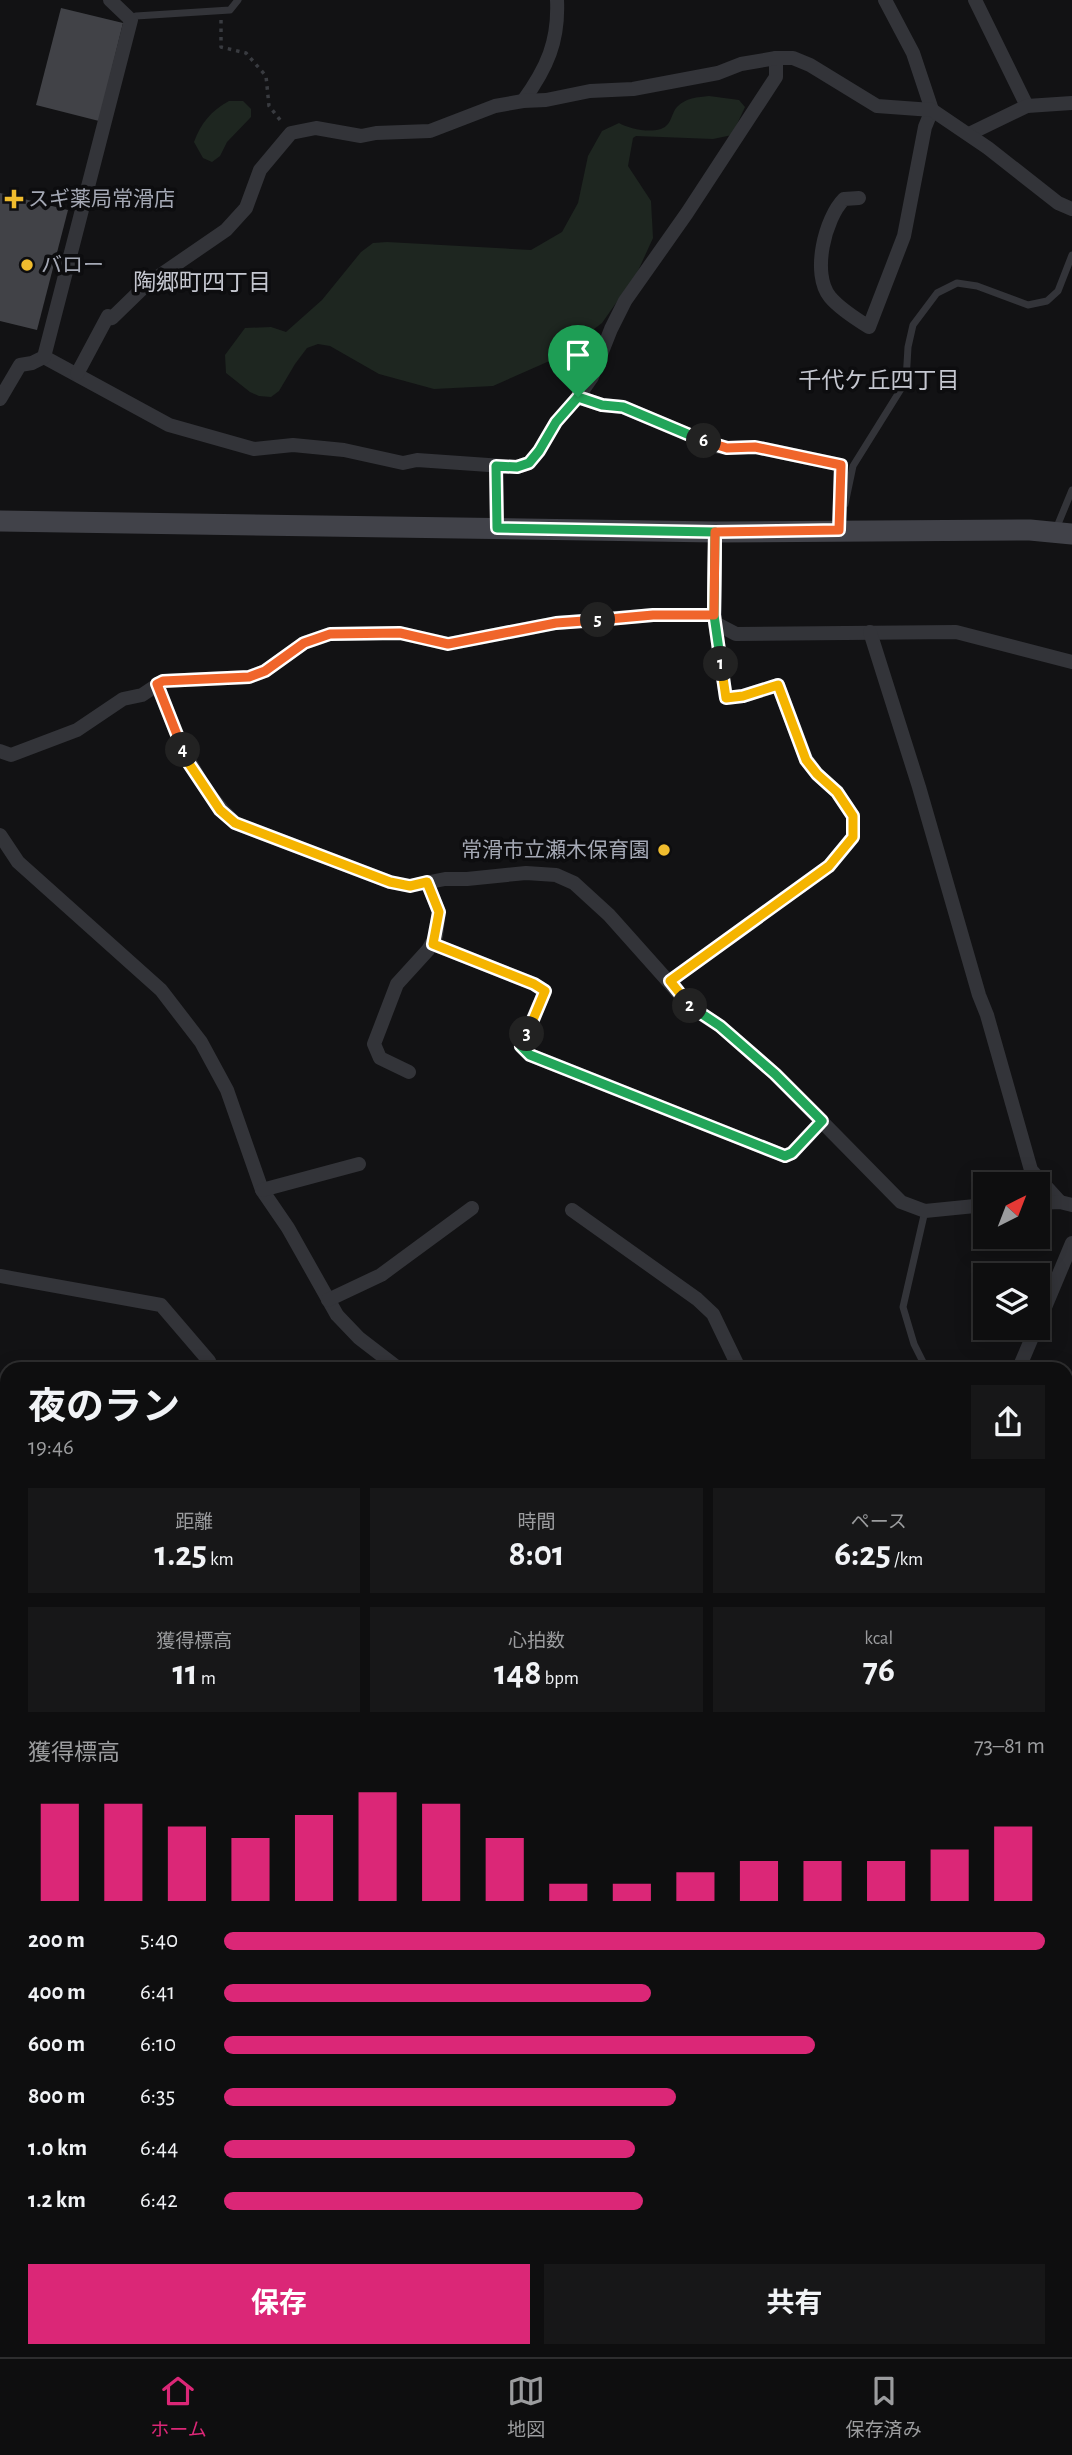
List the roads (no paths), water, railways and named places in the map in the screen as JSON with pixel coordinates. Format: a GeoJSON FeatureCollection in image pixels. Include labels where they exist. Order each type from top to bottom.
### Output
{"type":"FeatureCollection","features":[{"type":"Feature","properties":{"kind":"street"},"geometry":{"type":"LineString","coordinates":[[0,399],[20,365],[44,357],[131,20],[110,0]]}},
{"type":"Feature","properties":{"kind":"street"},"geometry":{"type":"LineString","coordinates":[[523,101],[550,57],[558,21],[557,0]]}},
{"type":"Feature","properties":{"kind":"street"},"geometry":{"type":"LineString","coordinates":[[859,198],[844,199],[831,217],[821,262],[822,281],[829,296],[869,327],[904,236],[925,127],[932,110],[913,53],[885,0]]}},
{"type":"Feature","properties":{"kind":"street"},"geometry":{"type":"LineString","coordinates":[[975,0],[1027,106]]}},
{"type":"Feature","properties":{"kind":"street"},"geometry":{"type":"LineString","coordinates":[[44,357],[169,425],[254,449],[293,445],[344,450],[404,463],[417,460],[517,467],[529,463],[556,422],[592,377],[625,301],[687,213],[776,77],[776,58]]}},
{"type":"Feature","properties":{"kind":"street"},"geometry":{"type":"LineString","coordinates":[[77,374],[108,316],[112,318],[146,285],[226,230],[246,208],[260,170],[291,133],[316,128],[361,136],[430,131],[495,106],[590,91],[633,89],[718,73],[741,64],[793,58],[810,65],[877,106],[932,110],[969,134],[1058,203],[1072,209]]}},
{"type":"Feature","properties":{"kind":"street"},"geometry":{"type":"LineString","coordinates":[[969,134],[1027,106],[1072,103]]}},
{"type":"Feature","properties":{"kind":"street"},"geometry":{"type":"LineString","coordinates":[[578,397],[602,405],[623,407],[715,446],[755,447],[841,465],[839,523]]}},
{"type":"Feature","properties":{"kind":"street"},"geometry":{"type":"LineString","coordinates":[[496,466],[497,528]]}},
{"type":"Feature","properties":{"kind":"street"},"geometry":{"type":"LineString","coordinates":[[0,521],[715,532],[839,523],[1063,533]]}},
{"type":"Feature","properties":{"kind":"street"},"geometry":{"type":"LineString","coordinates":[[670,981],[829,866],[853,837],[853,816],[837,792],[806,760],[778,685],[743,696],[726,698],[714,619],[715,532]]}},
{"type":"Feature","properties":{"kind":"street"},"geometry":{"type":"LineString","coordinates":[[0,751],[10,755],[77,730],[123,699],[142,695],[157,684],[174,680],[249,677],[265,671],[304,643],[330,634],[400,633],[448,644],[556,623],[653,615],[714,619],[736,634],[956,632],[1072,662]]}},
{"type":"Feature","properties":{"kind":"street"},"geometry":{"type":"LineString","coordinates":[[870,632],[919,787],[1031,1170],[1066,1203]]}},
{"type":"Feature","properties":{"kind":"street"},"geometry":{"type":"LineString","coordinates":[[157,684],[186,759],[220,810],[235,823],[390,882],[410,886],[526,873],[565,878],[584,890],[692,1007],[720,1026],[775,1074],[901,1202],[925,1211],[973,1206]]}},
{"type":"Feature","properties":{"kind":"street"},"geometry":{"type":"LineString","coordinates":[[0,835],[18,863],[160,990],[201,1042],[226,1090],[262,1190],[288,1228],[337,1315],[359,1338],[390,1362]]}},
{"type":"Feature","properties":{"kind":"street"},"geometry":{"type":"LineString","coordinates":[[409,1072],[380,1058],[374,1044],[397,984],[433,944],[439,912],[427,882]]}},
{"type":"Feature","properties":{"kind":"street"},"geometry":{"type":"LineString","coordinates":[[433,944],[534,984],[545,991],[521,1046],[530,1055],[785,1156],[792,1153],[822,1121]]}},
{"type":"Feature","properties":{"kind":"street"},"geometry":{"type":"LineString","coordinates":[[262,1190],[359,1164]]}},
{"type":"Feature","properties":{"kind":"street"},"geometry":{"type":"LineString","coordinates":[[328,1300],[380,1275],[472,1208]]}},
{"type":"Feature","properties":{"kind":"street"},"geometry":{"type":"LineString","coordinates":[[572,1210],[705,1306],[713,1314],[736,1362]]}},
{"type":"Feature","properties":{"kind":"street"},"geometry":{"type":"LineString","coordinates":[[1050,1295],[1072,1243]]}},
{"type":"Feature","properties":{"kind":"street"},"geometry":{"type":"LineString","coordinates":[[0,1276],[161,1305],[209,1362]]}},
{"type":"Feature","properties":{"kind":"street"},"geometry":{"type":"LineString","coordinates":[[1022,1362],[1031,1340]]}},
{"type":"Feature","properties":{"kind":"lane"},"geometry":{"type":"LineString","coordinates":[[131,20],[136,16],[230,10],[239,0]]}},
{"type":"Feature","properties":{"kind":"lane"},"geometry":{"type":"LineString","coordinates":[[839,523],[848,496],[853,466],[906,381],[908,348],[913,325],[937,293],[957,283],[977,286],[1028,305],[1047,301],[1058,291],[1072,256]]}},
{"type":"Feature","properties":{"kind":"lane"},"geometry":{"type":"LineString","coordinates":[[1063,533],[1072,490]]}},
{"type":"Feature","properties":{"kind":"lane"},"geometry":{"type":"LineString","coordinates":[[923,1362],[914,1344],[903,1307],[925,1211]]}},
{"type":"Feature","properties":{"kind":"place","name":"スギ薬局常滑店"},"geometry":{"type":"Point","coordinates":[14,199]}},
{"type":"Feature","properties":{"kind":"place","name":"バロー"},"geometry":{"type":"Point","coordinates":[27,265]}},
{"type":"Feature","properties":{"kind":"place","name":"常滑市立瀬木保育園"},"geometry":{"type":"Point","coordinates":[664,850]}},
{"type":"Feature","properties":{"kind":"district","name":"陶郷町四丁目"},"geometry":{"type":"Point","coordinates":[202,282]}},
{"type":"Feature","properties":{"kind":"district","name":"千代ケ丘四丁目"},"geometry":{"type":"Point","coordinates":[879,380]}}]}
